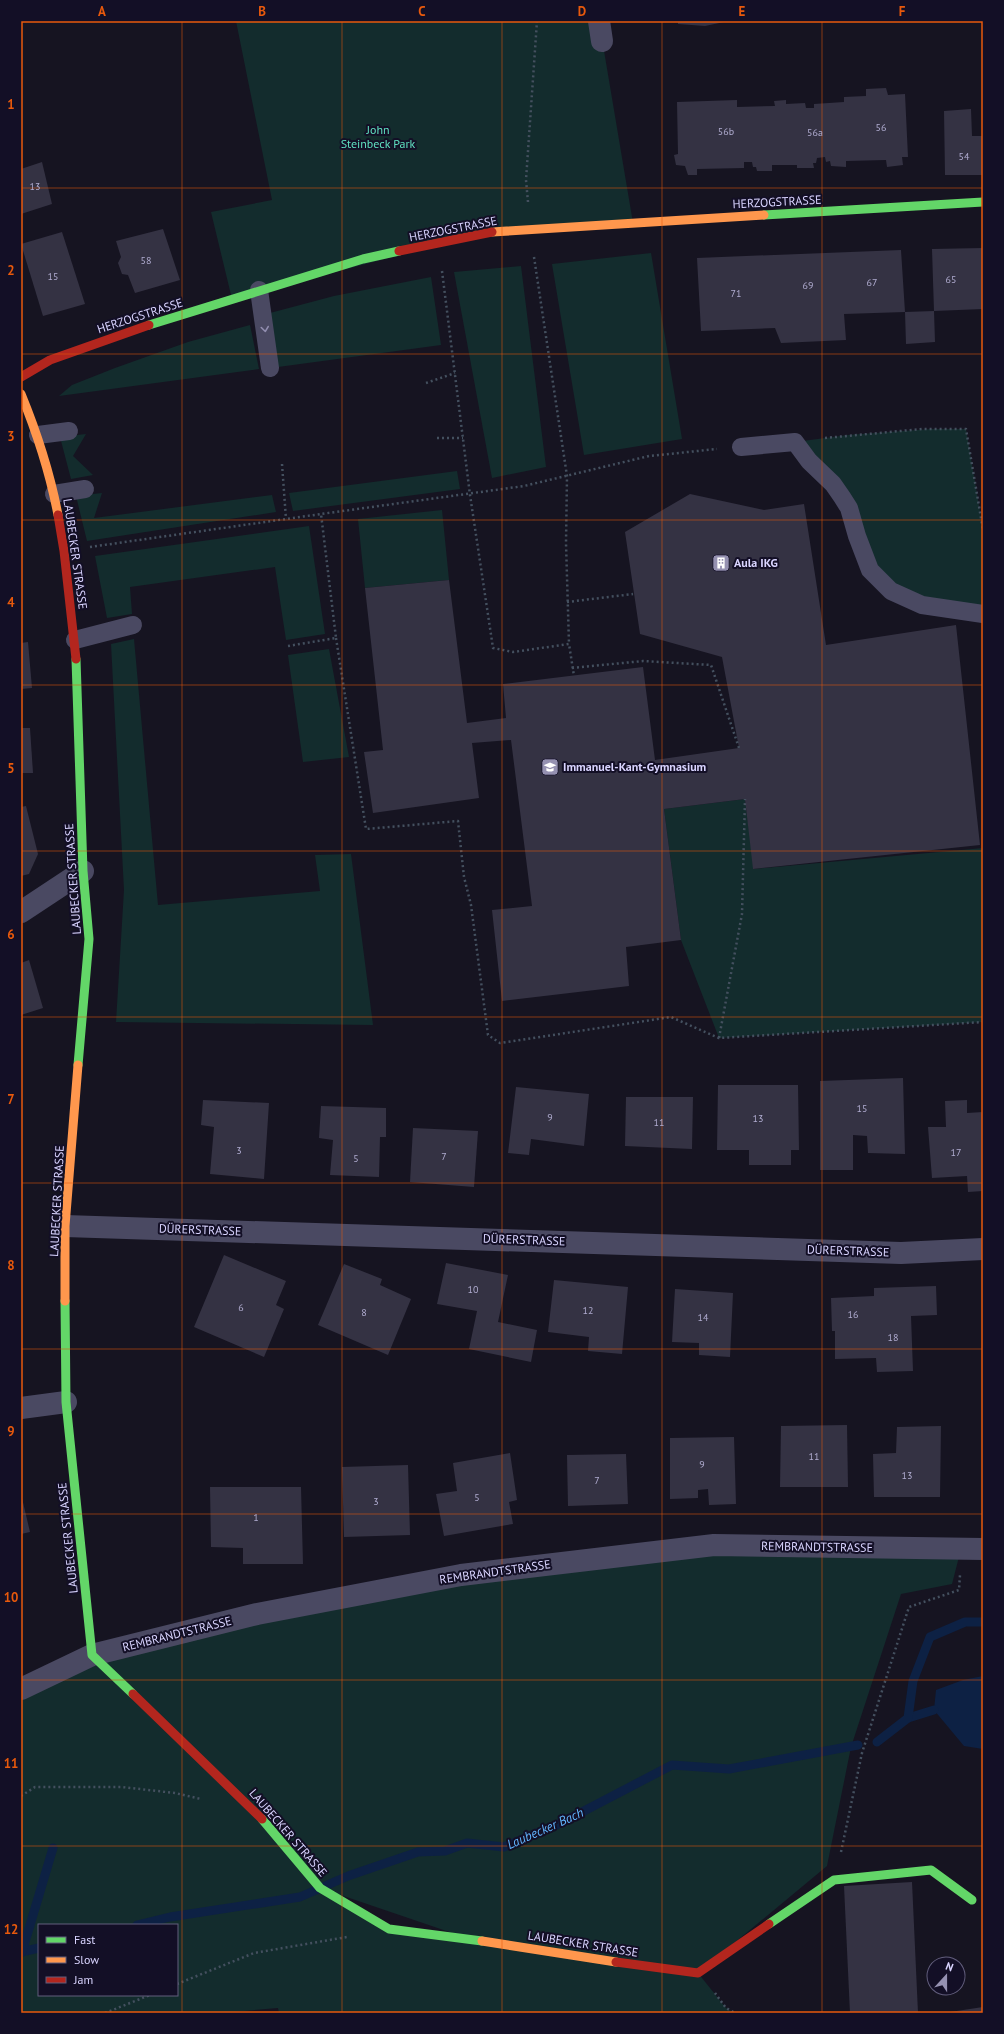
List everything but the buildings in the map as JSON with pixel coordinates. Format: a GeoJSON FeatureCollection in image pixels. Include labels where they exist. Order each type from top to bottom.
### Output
{"type":"FeatureCollection","features":[{"type":"Feature","properties":{"kind":"street","name":"HERZOGSTRASSE"},"geometry":{"type":"LineString","coordinates":[[21,377],[50,360],[111,337],[259,290],[363,259],[488,232],[983,202]]}},
{"type":"Feature","properties":{"kind":"street","name":"LAUBECKER STRASSE"},"geometry":{"type":"LineString","coordinates":[[21,394],[38,436],[54,494],[64,551],[75,640],[84,870],[89,938],[65,1226],[66,1402],[92,1655],[258,1813],[320,1888],[389,1929],[470,1939],[602,1960],[698,1973],[834,1880],[931,1870],[972,1900]]}},
{"type":"Feature","properties":{"kind":"street"},"geometry":{"type":"LineString","coordinates":[[21,912],[84,870]]}},
{"type":"Feature","properties":{"kind":"street","name":"DÜRERSTRASSE"},"geometry":{"type":"LineString","coordinates":[[65,1226],[901,1253],[983,1249]]}},
{"type":"Feature","properties":{"kind":"street"},"geometry":{"type":"LineString","coordinates":[[21,1408],[66,1402]]}},
{"type":"Feature","properties":{"kind":"street","name":"REMBRANDTSTRASSE"},"geometry":{"type":"LineString","coordinates":[[21,1689],[92,1655],[257,1614],[476,1573],[714,1545],[983,1549]]}},
{"type":"Feature","properties":{"kind":"lane"},"geometry":{"type":"LineString","coordinates":[[259,290],[270,368]]}},
{"type":"Feature","properties":{"kind":"lane"},"geometry":{"type":"LineString","coordinates":[[38,436],[69,431]]}},
{"type":"Feature","properties":{"kind":"lane"},"geometry":{"type":"LineString","coordinates":[[741,447],[794,442],[809,460],[833,484],[842,497],[849,508],[857,536],[870,570],[892,591],[922,605],[983,614]]}},
{"type":"Feature","properties":{"kind":"lane"},"geometry":{"type":"LineString","coordinates":[[54,494],[85,489]]}},
{"type":"Feature","properties":{"kind":"lane"},"geometry":{"type":"LineString","coordinates":[[75,640],[133,625]]}},
{"type":"Feature","properties":{"kind":"path"},"geometry":{"type":"LineString","coordinates":[[440,243],[470,495],[493,648],[513,652],[569,644]]}},
{"type":"Feature","properties":{"kind":"path"},"geometry":{"type":"LineString","coordinates":[[426,383],[455,373]]}},
{"type":"Feature","properties":{"kind":"path"},"geometry":{"type":"LineString","coordinates":[[794,442],[877,432],[966,429],[983,530]]}},
{"type":"Feature","properties":{"kind":"path"},"geometry":{"type":"LineString","coordinates":[[437,438],[463,438]]}},
{"type":"Feature","properties":{"kind":"path"},"geometry":{"type":"LineString","coordinates":[[64,551],[380,505],[470,495],[567,476],[649,456],[702,451]]}},
{"type":"Feature","properties":{"kind":"path"},"geometry":{"type":"LineString","coordinates":[[282,464],[286,519]]}},
{"type":"Feature","properties":{"kind":"path"},"geometry":{"type":"LineString","coordinates":[[567,476],[567,602],[569,644],[574,676]]}},
{"type":"Feature","properties":{"kind":"path"},"geometry":{"type":"LineString","coordinates":[[321,514],[336,638],[366,829],[458,821],[464,877],[471,905],[488,1035],[500,1043],[671,1017],[719,1038],[983,1022]]}},
{"type":"Feature","properties":{"kind":"path"},"geometry":{"type":"LineString","coordinates":[[567,602],[633,594]]}},
{"type":"Feature","properties":{"kind":"path"},"geometry":{"type":"LineString","coordinates":[[288,646],[336,638]]}},
{"type":"Feature","properties":{"kind":"path"},"geometry":{"type":"LineString","coordinates":[[572,668],[643,661],[711,665],[739,748]]}},
{"type":"Feature","properties":{"kind":"path"},"geometry":{"type":"LineString","coordinates":[[719,1038],[742,914],[745,798]]}},
{"type":"Feature","properties":{"kind":"path"},"geometry":{"type":"LineString","coordinates":[[834,1880],[862,1753],[909,1607],[960,1590]]}},
{"type":"Feature","properties":{"kind":"path"},"geometry":{"type":"LineString","coordinates":[[21,1796],[35,1787],[122,1787],[175,1793],[205,1800]]}},
{"type":"Feature","properties":{"kind":"path"},"geometry":{"type":"LineString","coordinates":[[178,1984],[254,1953],[389,1929]]}},
{"type":"Feature","properties":{"kind":"path"},"geometry":{"type":"LineString","coordinates":[[105,2013],[148,1996]]}},
{"type":"Feature","properties":{"kind":"path"},"geometry":{"type":"LineString","coordinates":[[726,2008],[735,2013]]}},
{"type":"Feature","properties":{"kind":"green space","name":"John Steinbeck Park"},"geometry":{"type":"Polygon","coordinates":[[[236,21],[599,21],[633,223],[488,232],[232,299],[211,212],[272,200],[236,21]]]}},
{"type":"Feature","properties":{"kind":"green space"},"geometry":{"type":"Polygon","coordinates":[[[651,253],[682,439],[584,455],[552,264],[651,253]]]}},
{"type":"Feature","properties":{"kind":"green space"},"geometry":{"type":"Polygon","coordinates":[[[521,266],[546,467],[492,478],[454,272],[521,266]]]}},
{"type":"Feature","properties":{"kind":"green space"},"geometry":{"type":"Polygon","coordinates":[[[431,277],[441,345],[278,367],[270,313],[334,296],[431,277]]]}},
{"type":"Feature","properties":{"kind":"green space"},"geometry":{"type":"Polygon","coordinates":[[[250,325],[259,369],[59,396],[72,385],[115,368],[188,342],[250,325]]]}},
{"type":"Feature","properties":{"kind":"green space"},"geometry":{"type":"Polygon","coordinates":[[[931,429],[966,429],[983,529],[983,614],[887,586],[851,516],[795,442],[848,435],[931,429]]]}},
{"type":"Feature","properties":{"kind":"green space"},"geometry":{"type":"Polygon","coordinates":[[[86,434],[73,456],[93,475],[71,479],[60,437],[86,434]]]}},
{"type":"Feature","properties":{"kind":"green space"},"geometry":{"type":"Polygon","coordinates":[[[457,471],[460,489],[293,511],[289,493],[457,471]]]}},
{"type":"Feature","properties":{"kind":"green space"},"geometry":{"type":"Polygon","coordinates":[[[102,493],[94,518],[272,495],[276,512],[87,541],[76,496],[102,493]]]}},
{"type":"Feature","properties":{"kind":"green space"},"geometry":{"type":"Polygon","coordinates":[[[442,510],[449,580],[365,588],[358,519],[442,510]]]}},
{"type":"Feature","properties":{"kind":"green space"},"geometry":{"type":"Polygon","coordinates":[[[309,526],[325,634],[286,640],[275,567],[130,587],[132,614],[107,618],[95,556],[309,526]]]}},
{"type":"Feature","properties":{"kind":"green space"},"geometry":{"type":"Polygon","coordinates":[[[134,639],[158,905],[320,891],[315,855],[351,854],[373,1025],[116,1022],[124,890],[111,644],[134,639]]]}},
{"type":"Feature","properties":{"kind":"green space"},"geometry":{"type":"Polygon","coordinates":[[[329,649],[349,757],[303,762],[288,655],[329,649]]]}},
{"type":"Feature","properties":{"kind":"green space"},"geometry":{"type":"Polygon","coordinates":[[[745,799],[754,869],[983,848],[983,1022],[719,1038],[681,940],[664,809],[745,799]]]}},
{"type":"Feature","properties":{"kind":"green space"},"geometry":{"type":"Polygon","coordinates":[[[714,1545],[961,1549],[952,1584],[901,1594],[851,1747],[827,1866],[698,1973],[726,2008],[735,2013],[279,2013],[278,2008],[221,2013],[21,2013],[21,1689],[257,1614],[714,1545]],[[323,1889],[389,1929],[467,1938],[323,1889]]]}},
{"type":"Feature","properties":{"kind":"water"},"geometry":{"type":"Polygon","coordinates":[[[983,1676],[983,1749],[964,1746],[934,1710],[936,1690],[963,1680],[983,1676]]]}},
{"type":"Feature","properties":{"kind":"waterway","name":"Laubecker Bach"},"geometry":{"type":"LineString","coordinates":[[877,1742],[908,1718],[913,1681],[930,1637],[965,1622],[983,1622]]}},
{"type":"Feature","properties":{"kind":"waterway"},"geometry":{"type":"LineString","coordinates":[[908,1718],[934,1710]]}},
{"type":"Feature","properties":{"kind":"waterway","name":"Laubecker Bach"},"geometry":{"type":"LineString","coordinates":[[141,1924],[170,1917],[300,1897],[348,1876],[418,1852],[445,1851],[467,1843],[504,1847],[561,1823],[672,1765],[729,1769],[858,1745]]}},
{"type":"Feature","properties":{"kind":"waterway"},"geometry":{"type":"LineString","coordinates":[[22,1952],[53,1848]]}},
{"type":"Feature","properties":{"kind":"waterway","name":"Laubecker Bach"},"geometry":{"type":"LineString","coordinates":[[21,1952],[38,1948]]}},
{"type":"Feature","properties":{"kind":"traffic: fast"},"geometry":{"type":"LineString","coordinates":[[764,215],[983,202]]}},
{"type":"Feature","properties":{"kind":"traffic: fast"},"geometry":{"type":"LineString","coordinates":[[149,325],[363,259],[399,251]]}},
{"type":"Feature","properties":{"kind":"traffic: fast"},"geometry":{"type":"LineString","coordinates":[[76,659],[83,871],[89,939],[78,1065]]}},
{"type":"Feature","properties":{"kind":"traffic: fast"},"geometry":{"type":"LineString","coordinates":[[65,1301],[66,1402],[92,1655],[133,1694]]}},
{"type":"Feature","properties":{"kind":"traffic: fast"},"geometry":{"type":"LineString","coordinates":[[262,1819],[320,1888],[389,1929],[482,1941]]}},
{"type":"Feature","properties":{"kind":"traffic: fast"},"geometry":{"type":"LineString","coordinates":[[769,1924],[834,1880],[931,1870],[972,1900]]}},
{"type":"Feature","properties":{"kind":"traffic: slow"},"geometry":{"type":"LineString","coordinates":[[492,232],[764,215]]}},
{"type":"Feature","properties":{"kind":"traffic: slow"},"geometry":{"type":"LineString","coordinates":[[21,394],[42,453],[58,515]]}},
{"type":"Feature","properties":{"kind":"traffic: slow"},"geometry":{"type":"LineString","coordinates":[[65,1301],[65,1226],[78,1065]]}},
{"type":"Feature","properties":{"kind":"traffic: slow"},"geometry":{"type":"LineString","coordinates":[[482,1941],[616,1962]]}},
{"type":"Feature","properties":{"kind":"traffic: jam"},"geometry":{"type":"LineString","coordinates":[[399,251],[492,232]]}},
{"type":"Feature","properties":{"kind":"traffic: jam"},"geometry":{"type":"LineString","coordinates":[[21,377],[50,360],[149,325]]}},
{"type":"Feature","properties":{"kind":"traffic: jam"},"geometry":{"type":"LineString","coordinates":[[58,515],[64,551],[76,659]]}},
{"type":"Feature","properties":{"kind":"traffic: jam"},"geometry":{"type":"LineString","coordinates":[[133,1694],[262,1819]]}},
{"type":"Feature","properties":{"kind":"traffic: jam"},"geometry":{"type":"LineString","coordinates":[[616,1962],[698,1973],[769,1924]]}},
{"type":"Feature","properties":{"kind":"place","name":"Aula IKG"},"geometry":{"type":"Point","coordinates":[721,563]}},
{"type":"Feature","properties":{"kind":"place","name":"Immanuel-Kant-Gymnasium"},"geometry":{"type":"Point","coordinates":[550,767]}}]}
